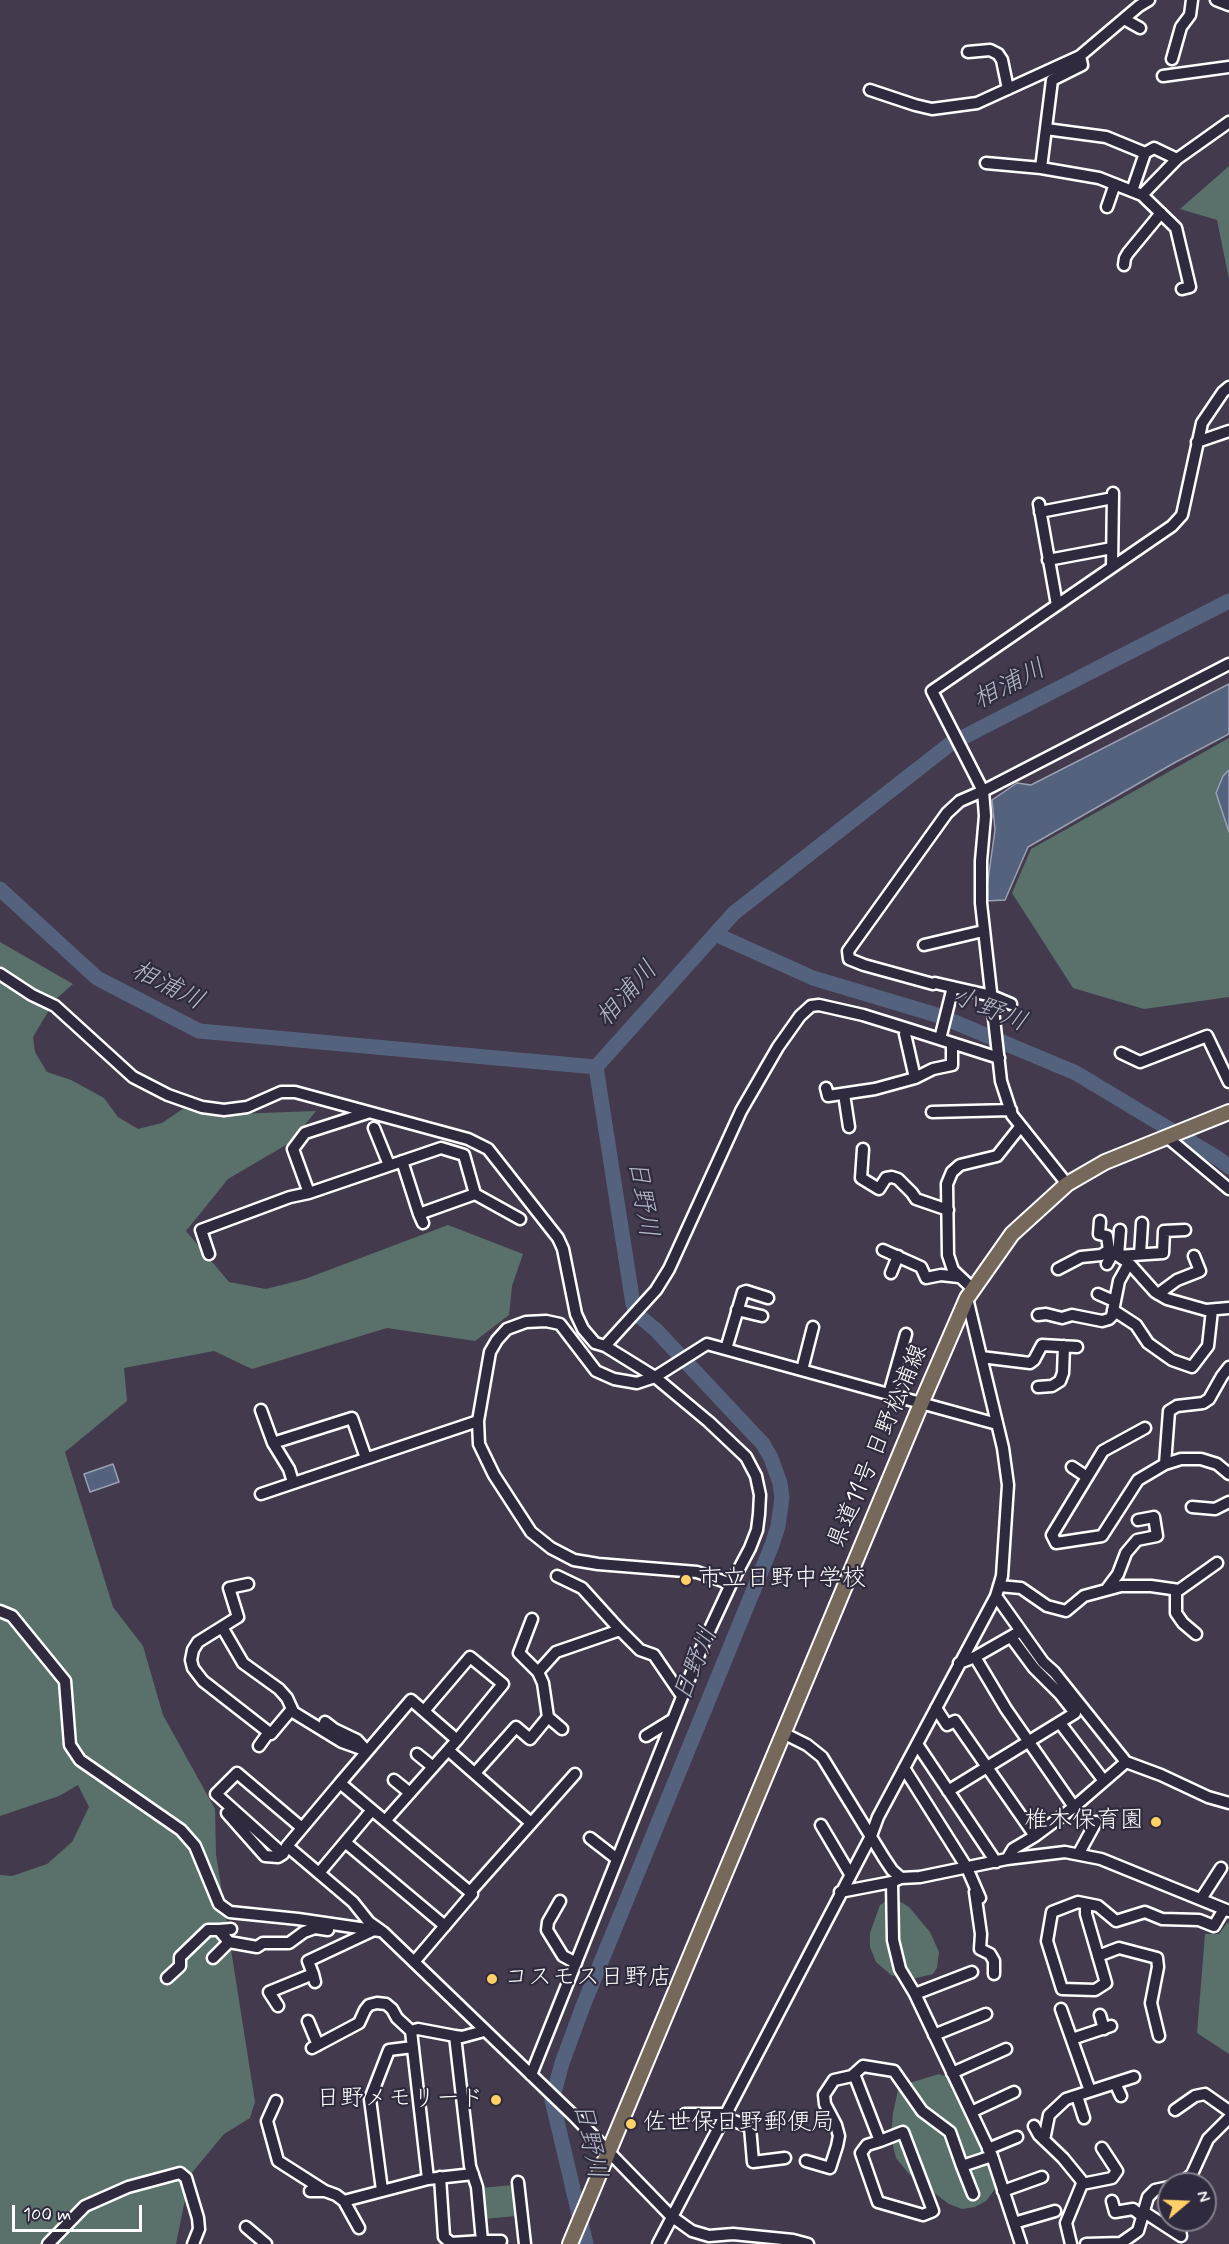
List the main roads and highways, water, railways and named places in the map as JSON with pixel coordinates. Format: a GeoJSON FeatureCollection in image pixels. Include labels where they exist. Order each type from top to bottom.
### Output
{"type":"FeatureCollection","features":[{"type":"Feature","properties":{"kind":"main road","name":"県道11号 日野松浦線"},"geometry":{"type":"LineString","coordinates":[[570,2244],[921,1404],[970,1293],[1012,1234],[1067,1184],[1105,1162],[1223,1115]]}},
{"type":"Feature","properties":{"kind":"water"},"geometry":{"type":"Polygon","coordinates":[[[1229,684],[1229,734],[1028,847],[1005,900],[985,901],[995,830],[992,800],[1017,783],[1031,785],[1229,684]]]}},
{"type":"Feature","properties":{"kind":"water"},"geometry":{"type":"Polygon","coordinates":[[[1229,770],[1229,832],[1216,793],[1223,776],[1229,770]]]}},
{"type":"Feature","properties":{"kind":"water"},"geometry":{"type":"Polygon","coordinates":[[[113,1464],[119,1482],[90,1492],[84,1474],[113,1464]]]}},
{"type":"Feature","properties":{"kind":"waterway","name":"相浦川"},"geometry":{"type":"LineString","coordinates":[[0,889],[97,978],[199,1031],[596,1067],[734,913],[950,744],[1229,601]]}},
{"type":"Feature","properties":{"kind":"waterway","name":"小野川"},"geometry":{"type":"LineString","coordinates":[[715,934],[813,978],[940,1016],[1076,1073],[1229,1167]]}},
{"type":"Feature","properties":{"kind":"waterway","name":"日野川"},"geometry":{"type":"LineString","coordinates":[[586,2244],[552,2100],[562,2063],[583,2006],[772,1545],[778,1526],[782,1498],[780,1483],[763,1444],[656,1330],[639,1316],[633,1304],[596,1067]]}},
{"type":"Feature","properties":{"kind":"place","name":"市立日野中学校"},"geometry":{"type":"Point","coordinates":[686,1580]}},
{"type":"Feature","properties":{"kind":"place","name":"椎木保育園"},"geometry":{"type":"Point","coordinates":[1156,1822]}},
{"type":"Feature","properties":{"kind":"place","name":"コスモス日野店"},"geometry":{"type":"Point","coordinates":[492,1979]}},
{"type":"Feature","properties":{"kind":"place","name":"日野メモリード"},"geometry":{"type":"Point","coordinates":[496,2100]}},
{"type":"Feature","properties":{"kind":"place","name":"佐世保日野郵便局"},"geometry":{"type":"Point","coordinates":[631,2124]}}]}
